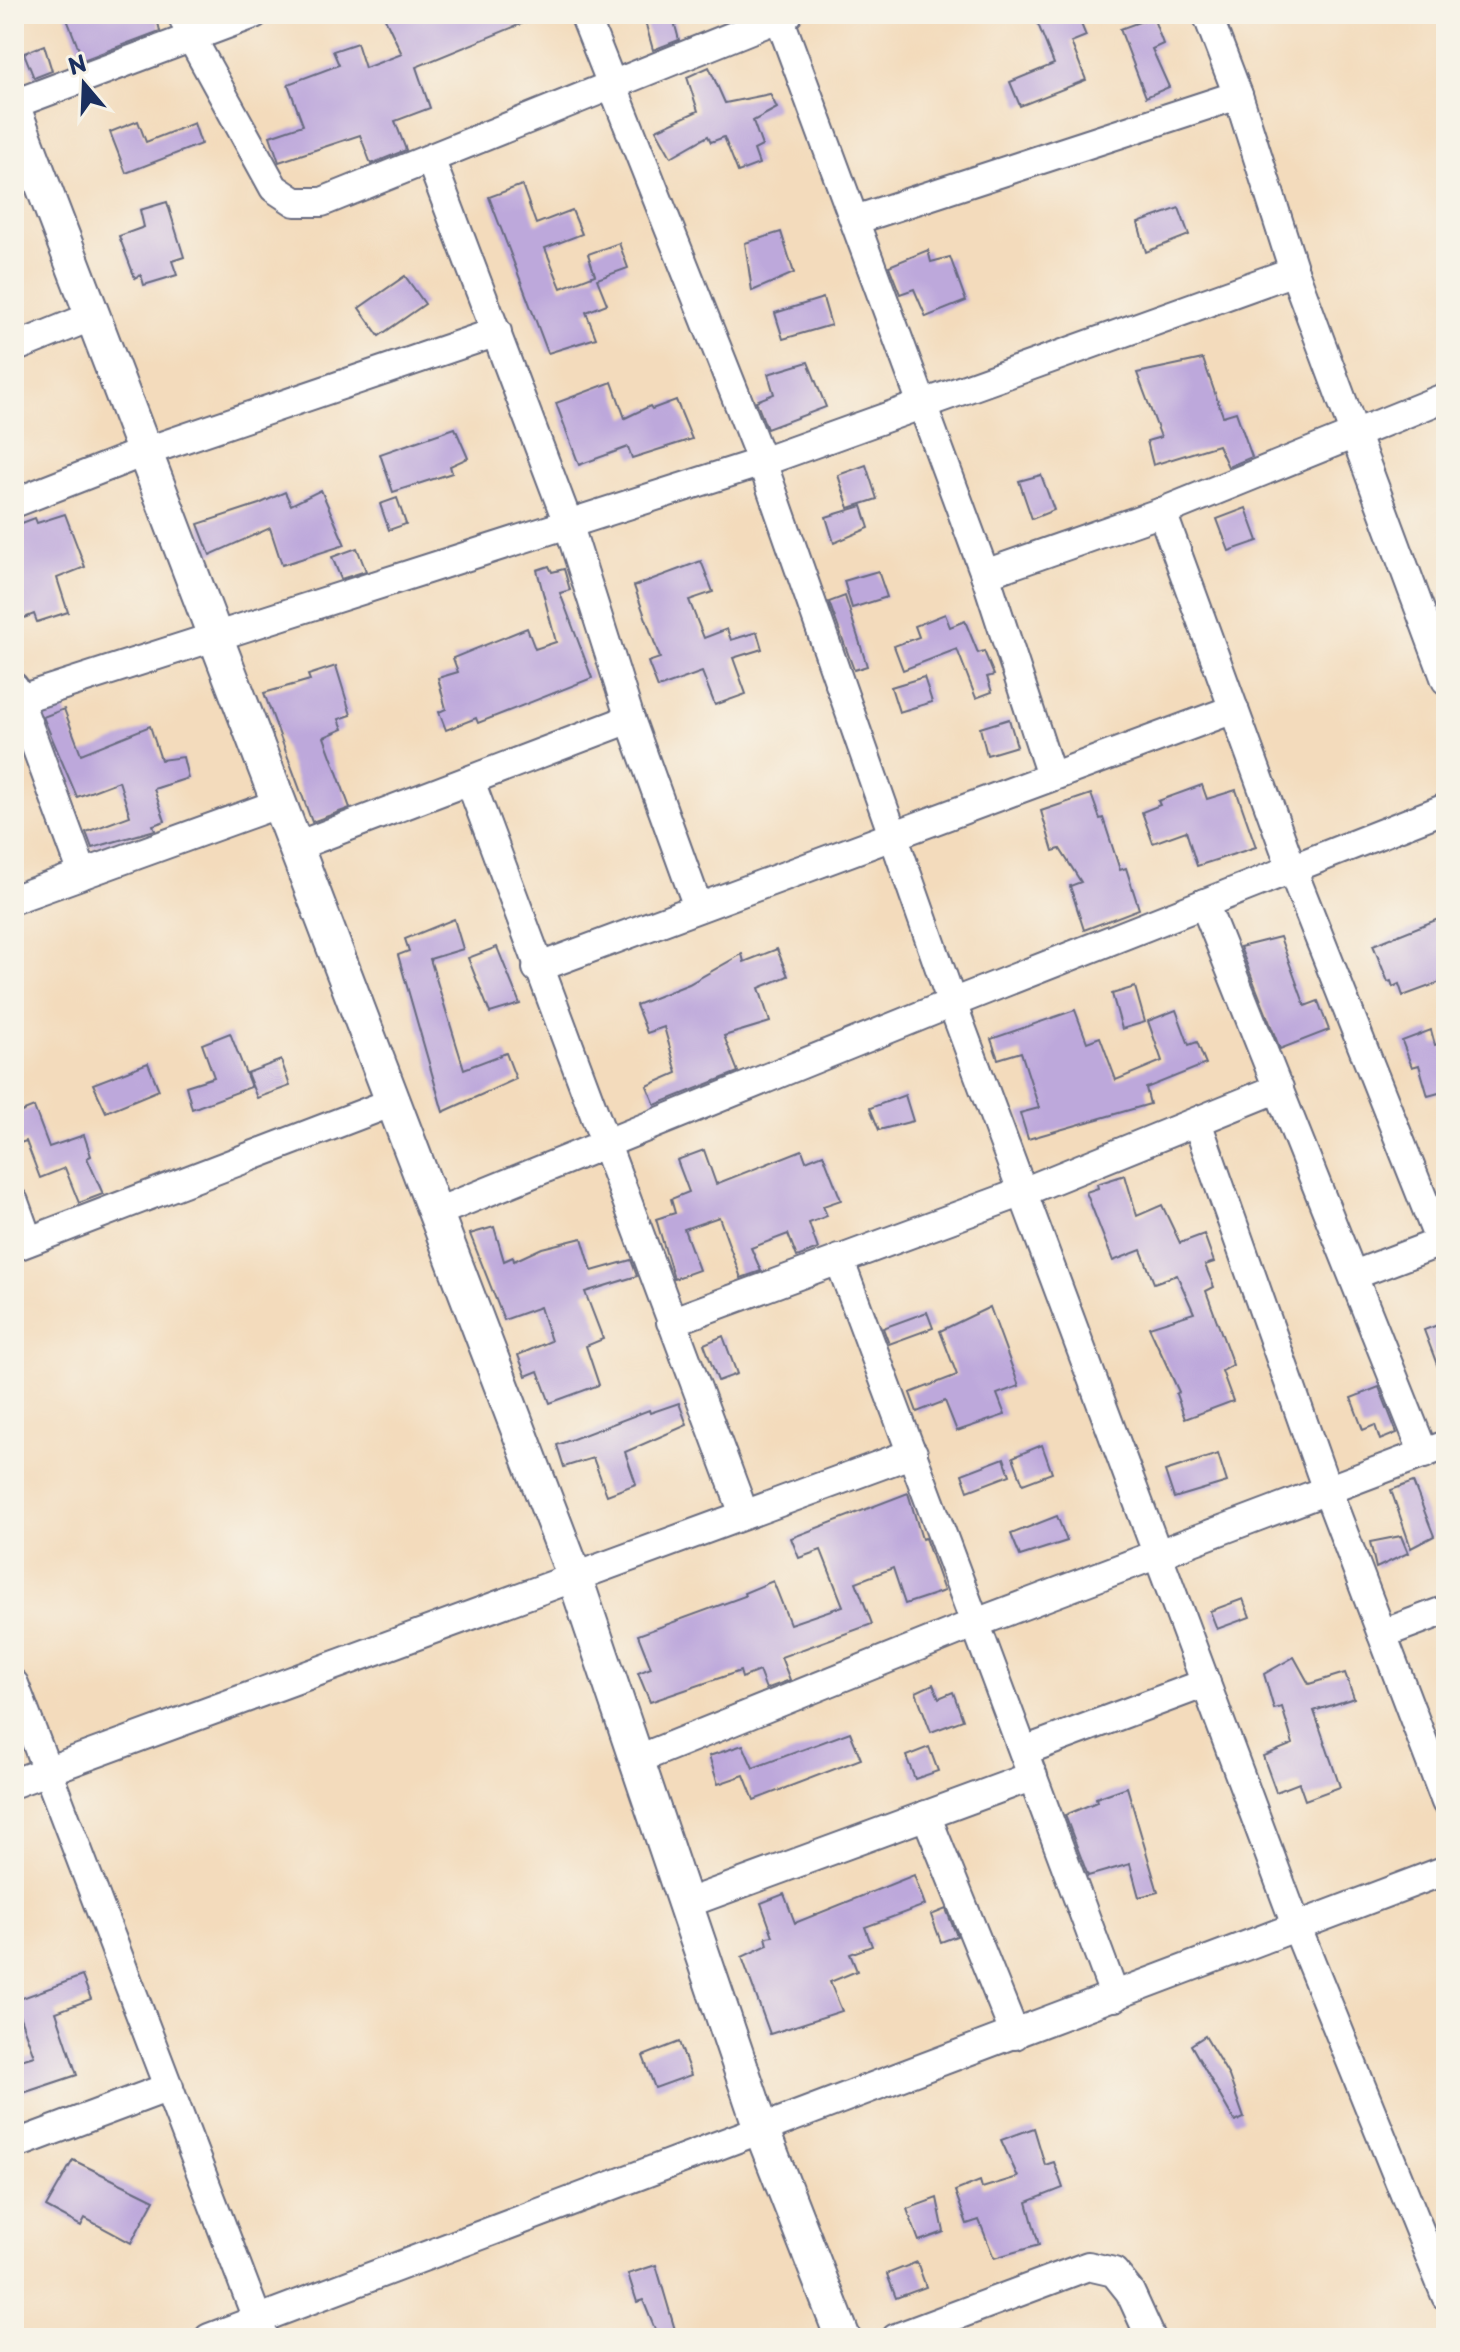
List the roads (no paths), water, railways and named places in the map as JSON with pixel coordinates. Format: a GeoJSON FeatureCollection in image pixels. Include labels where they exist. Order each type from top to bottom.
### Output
{"type":"FeatureCollection","features":[{"type":"Feature","properties":{"kind":"street"},"geometry":{"type":"LineString","coordinates":[[254,14],[186,26],[17,124],[574,1575],[762,2131],[843,2338]]}},
{"type":"Feature","properties":{"kind":"street"},"geometry":{"type":"LineString","coordinates":[[584,14],[762,462],[952,1003],[1297,1928],[1446,2296]]}},
{"type":"Feature","properties":{"kind":"street"},"geometry":{"type":"LineString","coordinates":[[1207,14],[1238,95],[1294,271],[1446,680]]}},
{"type":"Feature","properties":{"kind":"street"},"geometry":{"type":"LineString","coordinates":[[186,26],[274,188],[295,202],[322,202],[431,161],[612,83],[784,16],[985,574],[1051,776]]}},
{"type":"Feature","properties":{"kind":"street"},"geometry":{"type":"LineString","coordinates":[[855,220],[1238,95]]}},
{"type":"Feature","properties":{"kind":"street"},"geometry":{"type":"LineString","coordinates":[[431,161],[568,523],[630,719],[698,907]]}},
{"type":"Feature","properties":{"kind":"street"},"geometry":{"type":"LineString","coordinates":[[83,874],[16,696],[762,462],[1294,271]]}},
{"type":"Feature","properties":{"kind":"street"},"geometry":{"type":"LineString","coordinates":[[14,348],[93,316]]}},
{"type":"Feature","properties":{"kind":"street"},"geometry":{"type":"LineString","coordinates":[[14,503],[144,452],[497,332]]}},
{"type":"Feature","properties":{"kind":"street"},"geometry":{"type":"LineString","coordinates":[[985,574],[1162,512],[1446,397]]}},
{"type":"Feature","properties":{"kind":"street"},"geometry":{"type":"LineString","coordinates":[[1162,512],[1292,869],[1443,1241],[1354,1275]]}},
{"type":"Feature","properties":{"kind":"street"},"geometry":{"type":"LineString","coordinates":[[537,968],[893,833],[1234,709]]}},
{"type":"Feature","properties":{"kind":"street"},"geometry":{"type":"LineString","coordinates":[[294,847],[630,719]]}},
{"type":"Feature","properties":{"kind":"street"},"geometry":{"type":"LineString","coordinates":[[470,781],[537,968],[744,1514]]}},
{"type":"Feature","properties":{"kind":"street"},"geometry":{"type":"LineString","coordinates":[[14,899],[277,804]]}},
{"type":"Feature","properties":{"kind":"street"},"geometry":{"type":"LineString","coordinates":[[435,1213],[952,1003],[1446,808]]}},
{"type":"Feature","properties":{"kind":"street"},"geometry":{"type":"LineString","coordinates":[[636,1760],[976,1623],[1435,1449],[1354,1275],[1204,903]]}},
{"type":"Feature","properties":{"kind":"street"},"geometry":{"type":"LineString","coordinates":[[671,1322],[1023,1192],[1279,1088]]}},
{"type":"Feature","properties":{"kind":"street"},"geometry":{"type":"LineString","coordinates":[[14,1202],[21,1244],[393,1102]]}},
{"type":"Feature","properties":{"kind":"street"},"geometry":{"type":"LineString","coordinates":[[1197,1122],[1327,1490],[1446,1802]]}},
{"type":"Feature","properties":{"kind":"street"},"geometry":{"type":"LineString","coordinates":[[839,1259],[1115,1997]]}},
{"type":"Feature","properties":{"kind":"street"},"geometry":{"type":"LineString","coordinates":[[14,1783],[913,1453]]}},
{"type":"Feature","properties":{"kind":"street"},"geometry":{"type":"LineString","coordinates":[[1382,1634],[1446,1610]]}},
{"type":"Feature","properties":{"kind":"street"},"geometry":{"type":"LineString","coordinates":[[685,1904],[926,1815],[1028,1764],[1206,1683]]}},
{"type":"Feature","properties":{"kind":"street"},"geometry":{"type":"LineString","coordinates":[[14,1684],[261,2329]]}},
{"type":"Feature","properties":{"kind":"street"},"geometry":{"type":"LineString","coordinates":[[926,1815],[1015,2035]]}},
{"type":"Feature","properties":{"kind":"street"},"geometry":{"type":"LineString","coordinates":[[209,2338],[261,2329],[762,2131],[1446,1870]]}},
{"type":"Feature","properties":{"kind":"street"},"geometry":{"type":"LineString","coordinates":[[14,2145],[169,2087]]}},
{"type":"Feature","properties":{"kind":"street"},"geometry":{"type":"LineString","coordinates":[[896,2338],[1088,2266],[1114,2272],[1130,2292],[1151,2338]]}}]}
